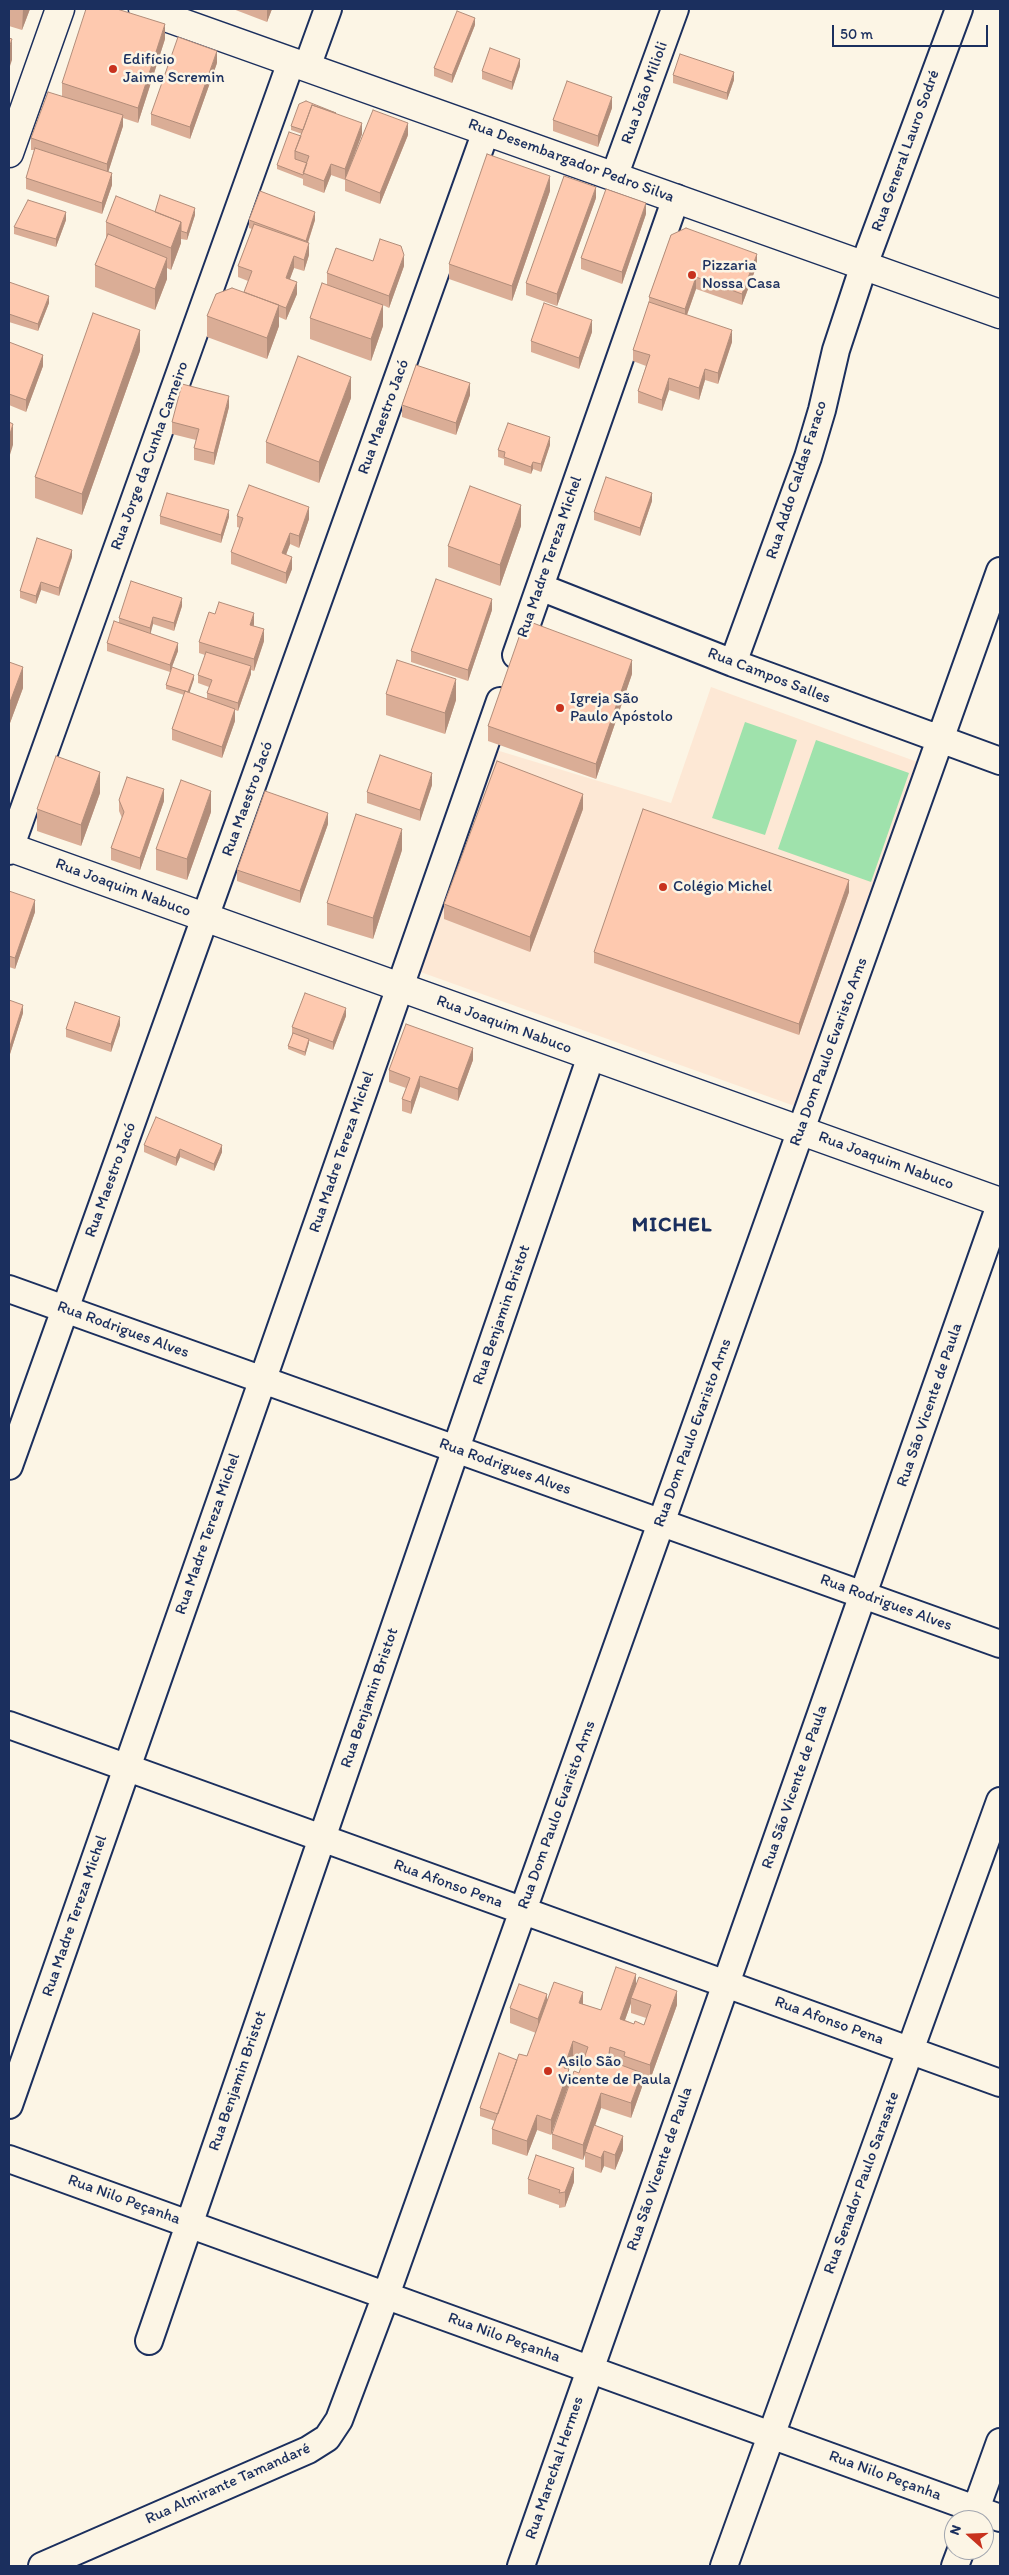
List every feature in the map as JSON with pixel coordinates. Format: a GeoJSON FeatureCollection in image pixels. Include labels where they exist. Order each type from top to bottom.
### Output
{"type":"FeatureCollection","features":[{"type":"Feature","properties":{"kind":"main road"},"geometry":{"type":"LineString","coordinates":[[9,153],[60,9]]}},
{"type":"Feature","properties":{"kind":"main road","name":"Rua Desembargador Pedro Silva"},"geometry":{"type":"LineString","coordinates":[[143,9],[1000,314]]}},
{"type":"Feature","properties":{"kind":"main road","name":"Rua Joaquim Nabuco"},"geometry":{"type":"LineString","coordinates":[[9,848],[1000,1204]]}},
{"type":"Feature","properties":{"kind":"street","name":"Rua Jorge da Cunha Carneiro"},"geometry":{"type":"LineString","coordinates":[[9,848],[299,64],[328,9]]}},
{"type":"Feature","properties":{"kind":"street","name":"Rua João Milioli"},"geometry":{"type":"LineString","coordinates":[[614,177],[675,9]]}},
{"type":"Feature","properties":{"kind":"street","name":"Rua General Lauro Sodré"},"geometry":{"type":"LineString","coordinates":[[864,265],[959,9]]}},
{"type":"Feature","properties":{"kind":"street","name":"Rua Maestro Jacó"},"geometry":{"type":"LineString","coordinates":[[9,1466],[486,131]]}},
{"type":"Feature","properties":{"kind":"street","name":"Rua Madre Tereza Michel"},"geometry":{"type":"LineString","coordinates":[[9,2105],[676,198]]}},
{"type":"Feature","properties":{"kind":"street","name":"Rua Addo Caldas Faraco"},"geometry":{"type":"LineString","coordinates":[[733,663],[808,457],[836,350],[864,265]]}},
{"type":"Feature","properties":{"kind":"street","name":"Rua Dom Paulo Evaristo Arns"},"geometry":{"type":"LineString","coordinates":[[386,2296],[1000,571]]}},
{"type":"Feature","properties":{"kind":"street","name":"Rua Campos Salles"},"geometry":{"type":"LineString","coordinates":[[540,587],[733,663],[1000,761]]}},
{"type":"Feature","properties":{"kind":"street","name":"Rua Benjamin Bristot"},"geometry":{"type":"LineString","coordinates":[[149,2341],[591,1056]]}},
{"type":"Feature","properties":{"kind":"street","name":"Rua São Vicente de Paula"},"geometry":{"type":"LineString","coordinates":[[590,2369],[1000,1204]]}},
{"type":"Feature","properties":{"kind":"street","name":"Rua Rodrigues Alves"},"geometry":{"type":"LineString","coordinates":[[9,1289],[1000,1644]]}},
{"type":"Feature","properties":{"kind":"street","name":"Rua Afonso Pena"},"geometry":{"type":"LineString","coordinates":[[9,1726],[1000,2083]]}},
{"type":"Feature","properties":{"kind":"street","name":"Rua Senador Paulo Sarasate"},"geometry":{"type":"LineString","coordinates":[[724,2566],[1000,1800]]}},
{"type":"Feature","properties":{"kind":"street","name":"Rua Nilo Peçanha"},"geometry":{"type":"LineString","coordinates":[[9,2159],[771,2435],[961,2510]]}},
{"type":"Feature","properties":{"kind":"street","name":"Rua Almirante Tamandaré"},"geometry":{"type":"LineString","coordinates":[[42,2566],[308,2450],[327,2438],[339,2420],[349,2397],[386,2296]]}},
{"type":"Feature","properties":{"kind":"street","name":"Rua Marechal Hermes"},"geometry":{"type":"LineString","coordinates":[[521,2566],[590,2369]]}},
{"type":"Feature","properties":{"kind":"street"},"geometry":{"type":"LineString","coordinates":[[976,2510],[1000,2442]]}},
{"type":"Feature","properties":{"kind":"shaded area","name":"Colégio Michel"},"geometry":{"type":"Polygon","coordinates":[[[711,687],[923,764],[803,1109],[415,970],[496,750],[671,803],[711,687]]]}},
{"type":"Feature","properties":{"kind":"green space"},"geometry":{"type":"Polygon","coordinates":[[[745,722],[797,740],[765,835],[712,818],[745,722]]]}},
{"type":"Feature","properties":{"kind":"green space"},"geometry":{"type":"Polygon","coordinates":[[[816,740],[909,773],[871,882],[778,849],[816,740]]]}},
{"type":"Feature","properties":{"kind":"building","name":"Edifício Jaime Scremin"},"geometry":{"type":"Polygon","coordinates":[[[86,9],[117,9],[165,24],[138,108],[62,83],[86,9]]]}},
{"type":"Feature","properties":{"kind":"building"},"geometry":{"type":"Polygon","coordinates":[[[457,11],[475,18],[452,75],[434,68],[457,11]]]}},
{"type":"Feature","properties":{"kind":"building"},"geometry":{"type":"Polygon","coordinates":[[[178,37],[217,51],[190,127],[151,114],[178,37]]]}},
{"type":"Feature","properties":{"kind":"building"},"geometry":{"type":"Polygon","coordinates":[[[490,48],[520,59],[512,82],[482,71],[490,48]]]}},
{"type":"Feature","properties":{"kind":"building"},"geometry":{"type":"Polygon","coordinates":[[[680,54],[734,72],[727,93],[673,75],[680,54]]]}},
{"type":"Feature","properties":{"kind":"building"},"geometry":{"type":"Polygon","coordinates":[[[567,81],[612,97],[598,136],[553,120],[567,81]]]}},
{"type":"Feature","properties":{"kind":"building"},"geometry":{"type":"Polygon","coordinates":[[[48,92],[123,115],[107,164],[31,138],[48,92]]]}},
{"type":"Feature","properties":{"kind":"building"},"geometry":{"type":"Polygon","coordinates":[[[306,101],[336,113],[312,105],[303,130],[291,126],[299,104],[306,101]]]}},
{"type":"Feature","properties":{"kind":"building"},"geometry":{"type":"Polygon","coordinates":[[[312,105],[362,123],[345,169],[331,164],[324,181],[303,173],[309,156],[295,151],[312,105]]]}},
{"type":"Feature","properties":{"kind":"building"},"geometry":{"type":"Polygon","coordinates":[[[373,110],[408,123],[380,193],[345,179],[373,110]]]}},
{"type":"Feature","properties":{"kind":"building"},"geometry":{"type":"Polygon","coordinates":[[[289,132],[301,136],[295,151],[295,159],[307,163],[303,175],[277,165],[289,132]]]}},
{"type":"Feature","properties":{"kind":"building"},"geometry":{"type":"Polygon","coordinates":[[[35,148],[112,173],[102,203],[26,178],[35,148]]]}},
{"type":"Feature","properties":{"kind":"building"},"geometry":{"type":"Polygon","coordinates":[[[487,154],[550,176],[512,286],[449,264],[487,154]]]}},
{"type":"Feature","properties":{"kind":"building"},"geometry":{"type":"Polygon","coordinates":[[[564,176],[596,187],[557,294],[526,283],[564,176]]]}},
{"type":"Feature","properties":{"kind":"building"},"geometry":{"type":"Polygon","coordinates":[[[606,189],[646,203],[622,272],[581,258],[606,189]]]}},
{"type":"Feature","properties":{"kind":"building"},"geometry":{"type":"Polygon","coordinates":[[[260,191],[315,212],[306,241],[249,220],[260,191]]]}},
{"type":"Feature","properties":{"kind":"building"},"geometry":{"type":"Polygon","coordinates":[[[160,195],[195,208],[187,233],[181,231],[181,222],[155,212],[160,195]]]}},
{"type":"Feature","properties":{"kind":"building"},"geometry":{"type":"Polygon","coordinates":[[[116,196],[181,222],[171,248],[106,222],[116,196]]]}},
{"type":"Feature","properties":{"kind":"building"},"geometry":{"type":"Polygon","coordinates":[[[28,200],[66,212],[56,239],[14,227],[28,200]]]}},
{"type":"Feature","properties":{"kind":"building"},"geometry":{"type":"Polygon","coordinates":[[[254,224],[309,243],[304,260],[294,256],[286,278],[297,282],[286,308],[244,292],[252,271],[238,266],[254,224]]]}},
{"type":"Feature","properties":{"kind":"building"},"geometry":{"type":"Polygon","coordinates":[[[686,228],[757,254],[742,294],[696,277],[685,309],[649,297],[671,235],[686,228]]]}},
{"type":"Feature","properties":{"kind":"building"},"geometry":{"type":"Polygon","coordinates":[[[108,234],[167,258],[155,289],[95,265],[108,234]]]}},
{"type":"Feature","properties":{"kind":"building"},"geometry":{"type":"Polygon","coordinates":[[[380,239],[401,246],[404,255],[389,296],[327,273],[336,248],[373,261],[380,239]]]}},
{"type":"Feature","properties":{"kind":"building"},"geometry":{"type":"Polygon","coordinates":[[[9,282],[49,296],[38,324],[9,314],[9,282]]]}},
{"type":"Feature","properties":{"kind":"building"},"geometry":{"type":"Polygon","coordinates":[[[322,283],[383,305],[371,339],[310,318],[322,283]]]}},
{"type":"Feature","properties":{"kind":"building"},"geometry":{"type":"Polygon","coordinates":[[[232,288],[279,305],[267,338],[207,316],[216,294],[232,288]]]}},
{"type":"Feature","properties":{"kind":"building"},"geometry":{"type":"Polygon","coordinates":[[[649,302],[732,330],[718,373],[705,369],[699,388],[669,378],[662,400],[638,391],[650,355],[633,350],[649,302]]]}},
{"type":"Feature","properties":{"kind":"building"},"geometry":{"type":"Polygon","coordinates":[[[544,303],[592,320],[579,358],[531,341],[544,303]]]}},
{"type":"Feature","properties":{"kind":"building"},"geometry":{"type":"Polygon","coordinates":[[[93,313],[140,330],[82,494],[35,477],[93,313]]]}},
{"type":"Feature","properties":{"kind":"building"},"geometry":{"type":"Polygon","coordinates":[[[9,342],[43,355],[26,400],[9,394],[9,342]]]}},
{"type":"Feature","properties":{"kind":"building"},"geometry":{"type":"Polygon","coordinates":[[[298,356],[351,377],[319,462],[266,442],[298,356]]]}},
{"type":"Feature","properties":{"kind":"building"},"geometry":{"type":"Polygon","coordinates":[[[416,365],[470,383],[456,423],[402,405],[416,365]]]}},
{"type":"Feature","properties":{"kind":"building"},"geometry":{"type":"Polygon","coordinates":[[[182,384],[229,396],[214,453],[194,448],[199,429],[172,422],[182,384]]]}},
{"type":"Feature","properties":{"kind":"building"},"geometry":{"type":"Polygon","coordinates":[[[9,422],[13,424],[9,437],[9,422]]]}},
{"type":"Feature","properties":{"kind":"building"},"geometry":{"type":"Polygon","coordinates":[[[508,423],[550,437],[541,464],[533,462],[531,467],[504,457],[505,452],[498,450],[508,423]]]}},
{"type":"Feature","properties":{"kind":"building"},"geometry":{"type":"Polygon","coordinates":[[[606,477],[652,493],[640,528],[594,512],[606,477]]]}},
{"type":"Feature","properties":{"kind":"building"},"geometry":{"type":"Polygon","coordinates":[[[249,485],[309,507],[299,536],[290,533],[282,553],[292,557],[286,573],[231,552],[243,518],[237,516],[249,485]]]}},
{"type":"Feature","properties":{"kind":"building"},"geometry":{"type":"Polygon","coordinates":[[[470,486],[521,505],[500,565],[448,546],[470,486]]]}},
{"type":"Feature","properties":{"kind":"building"},"geometry":{"type":"Polygon","coordinates":[[[167,493],[229,510],[221,535],[160,516],[167,493]]]}},
{"type":"Feature","properties":{"kind":"building"},"geometry":{"type":"Polygon","coordinates":[[[37,538],[72,550],[59,588],[41,582],[36,596],[20,591],[37,538]]]}},
{"type":"Feature","properties":{"kind":"building"},"geometry":{"type":"Polygon","coordinates":[[[436,579],[492,599],[468,670],[411,651],[436,579]]]}},
{"type":"Feature","properties":{"kind":"building"},"geometry":{"type":"Polygon","coordinates":[[[131,581],[182,598],[174,623],[153,617],[150,628],[119,618],[131,581]]]}},
{"type":"Feature","properties":{"kind":"building"},"geometry":{"type":"Polygon","coordinates":[[[219,602],[254,613],[250,625],[264,629],[254,659],[199,642],[209,612],[215,614],[219,602]]]}},
{"type":"Feature","properties":{"kind":"building","name":"Igreja São Paulo Apóstolo"},"geometry":{"type":"Polygon","coordinates":[[[525,620],[632,660],[596,764],[488,726],[525,620]]]}},
{"type":"Feature","properties":{"kind":"building"},"geometry":{"type":"Polygon","coordinates":[[[114,621],[178,643],[170,665],[107,643],[114,621]]]}},
{"type":"Feature","properties":{"kind":"building"},"geometry":{"type":"Polygon","coordinates":[[[206,652],[251,666],[238,703],[207,693],[212,680],[198,675],[206,652]]]}},
{"type":"Feature","properties":{"kind":"building"},"geometry":{"type":"Polygon","coordinates":[[[397,660],[456,679],[445,713],[386,694],[397,660]]]}},
{"type":"Feature","properties":{"kind":"building"},"geometry":{"type":"Polygon","coordinates":[[[9,662],[23,667],[10,702],[9,701],[9,662]]]}},
{"type":"Feature","properties":{"kind":"building"},"geometry":{"type":"Polygon","coordinates":[[[172,667],[194,675],[188,692],[166,685],[172,667]]]}},
{"type":"Feature","properties":{"kind":"building"},"geometry":{"type":"Polygon","coordinates":[[[185,691],[235,709],[222,747],[172,729],[185,691]]]}},
{"type":"Feature","properties":{"kind":"building"},"geometry":{"type":"Polygon","coordinates":[[[380,755],[432,773],[420,810],[367,792],[380,755]]]}},
{"type":"Feature","properties":{"kind":"building"},"geometry":{"type":"Polygon","coordinates":[[[56,756],[100,772],[81,825],[37,809],[56,756]]]}},
{"type":"Feature","properties":{"kind":"building"},"geometry":{"type":"Polygon","coordinates":[[[497,761],[583,794],[530,937],[444,904],[497,761]]]}},
{"type":"Feature","properties":{"kind":"building"},"geometry":{"type":"Polygon","coordinates":[[[127,777],[164,789],[140,858],[111,848],[124,812],[119,800],[127,777]]]}},
{"type":"Feature","properties":{"kind":"building"},"geometry":{"type":"Polygon","coordinates":[[[181,780],[211,791],[187,859],[156,849],[181,780]]]}},
{"type":"Feature","properties":{"kind":"building"},"geometry":{"type":"Polygon","coordinates":[[[265,791],[328,813],[300,891],[237,870],[265,791]]]}},
{"type":"Feature","properties":{"kind":"building"},"geometry":{"type":"Polygon","coordinates":[[[643,809],[849,880],[799,1024],[594,952],[643,809]]]}},
{"type":"Feature","properties":{"kind":"building"},"geometry":{"type":"Polygon","coordinates":[[[356,814],[402,829],[373,918],[327,903],[356,814]]]}},
{"type":"Feature","properties":{"kind":"building"},"geometry":{"type":"Polygon","coordinates":[[[9,891],[35,900],[15,958],[9,956],[9,891]]]}},
{"type":"Feature","properties":{"kind":"building"},"geometry":{"type":"Polygon","coordinates":[[[305,993],[346,1008],[333,1042],[292,1027],[305,993]]]}},
{"type":"Feature","properties":{"kind":"building"},"geometry":{"type":"Polygon","coordinates":[[[9,1000],[23,1005],[10,1046],[9,1046],[9,1000]]]}},
{"type":"Feature","properties":{"kind":"building"},"geometry":{"type":"Polygon","coordinates":[[[75,1002],[120,1017],[111,1044],[66,1029],[75,1002]]]}},
{"type":"Feature","properties":{"kind":"building"},"geometry":{"type":"Polygon","coordinates":[[[406,1024],[473,1048],[458,1089],[420,1076],[411,1102],[402,1099],[410,1078],[389,1070],[406,1024]]]}},
{"type":"Feature","properties":{"kind":"building"},"geometry":{"type":"Polygon","coordinates":[[[293,1033],[309,1039],[305,1052],[288,1046],[293,1033]]]}},
{"type":"Feature","properties":{"kind":"building"},"geometry":{"type":"Polygon","coordinates":[[[156,1117],[222,1145],[214,1164],[180,1149],[176,1158],[144,1145],[156,1117]]]}},
{"type":"Feature","properties":{"kind":"building","name":"Asilo São Vicente de Paula"},"geometry":{"type":"Polygon","coordinates":[[[616,1967],[636,1974],[620,2019],[634,2024],[635,2021],[644,2025],[651,2005],[631,1998],[639,1977],[677,1991],[650,2065],[624,2056],[625,2052],[610,2047],[608,2060],[642,2073],[631,2103],[601,2093],[583,2145],[552,2134],[574,2071],[579,2073],[588,2047],[573,2041],[564,2068],[569,2069],[551,2120],[537,2115],[527,2141],[492,2129],[519,2054],[527,2056],[554,1982],[583,1992],[579,2003],[601,2010],[616,1967]]]}},
{"type":"Feature","properties":{"kind":"building"},"geometry":{"type":"Polygon","coordinates":[[[519,1984],[547,1994],[538,2019],[510,2008],[519,1984]]]}},
{"type":"Feature","properties":{"kind":"building"},"geometry":{"type":"Polygon","coordinates":[[[499,2053],[517,2060],[498,2114],[480,2108],[499,2053]]]}},
{"type":"Feature","properties":{"kind":"building"},"geometry":{"type":"Polygon","coordinates":[[[594,2125],[623,2136],[615,2155],[604,2151],[601,2158],[585,2152],[594,2125]]]}},
{"type":"Feature","properties":{"kind":"building"},"geometry":{"type":"Polygon","coordinates":[[[536,2155],[574,2168],[565,2192],[559,2193],[560,2190],[528,2179],[536,2155]]]}},
{"type":"Feature","properties":{"kind":"place","name":"Edifício Jaime Scremin"},"geometry":{"type":"Point","coordinates":[113,69]}},
{"type":"Feature","properties":{"kind":"place","name":"Pizzaria Nossa Casa"},"geometry":{"type":"Point","coordinates":[692,275]}},
{"type":"Feature","properties":{"kind":"place","name":"Igreja São Paulo Apóstolo"},"geometry":{"type":"Point","coordinates":[560,708]}},
{"type":"Feature","properties":{"kind":"place","name":"Colégio Michel"},"geometry":{"type":"Point","coordinates":[663,887]}},
{"type":"Feature","properties":{"kind":"place","name":"Asilo São Vicente de Paula"},"geometry":{"type":"Point","coordinates":[548,2071]}},
{"type":"Feature","properties":{"kind":"district","name":"MICHEL"},"geometry":{"type":"Point","coordinates":[672,1226]}}]}
